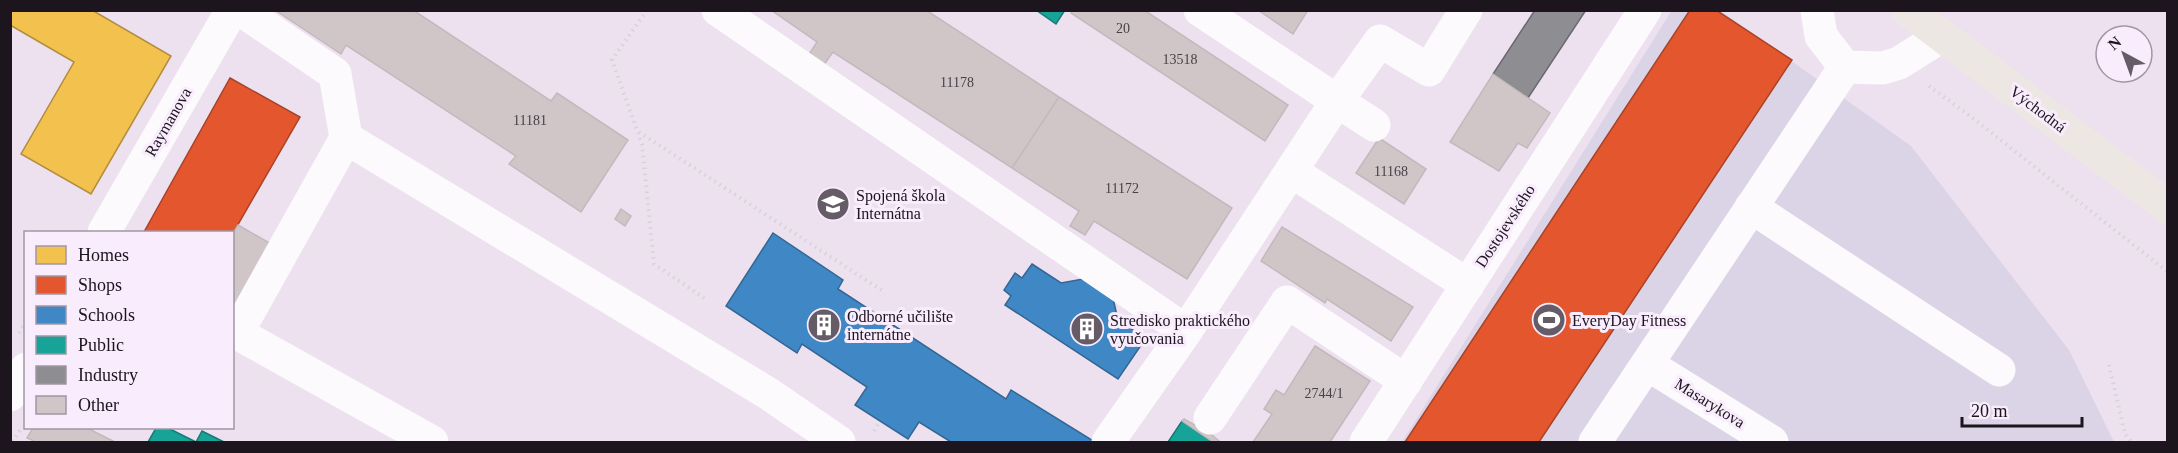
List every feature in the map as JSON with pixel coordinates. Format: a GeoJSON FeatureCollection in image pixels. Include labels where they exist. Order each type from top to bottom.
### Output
{"type":"FeatureCollection","features":[{"type":"Feature","properties":{"kind":"main road","name":"Východná"},"geometry":{"type":"LineString","coordinates":[[1908,10],[2168,207]]}},
{"type":"Feature","properties":{"kind":"street","name":"Raymanova"},"geometry":{"type":"LineString","coordinates":[[105,231],[232,10]]}},
{"type":"Feature","properties":{"kind":"street"},"geometry":{"type":"LineString","coordinates":[[241,10],[335,74],[346,138],[237,333],[432,442]]}},
{"type":"Feature","properties":{"kind":"street"},"geometry":{"type":"LineString","coordinates":[[718,10],[1186,331]]}},
{"type":"Feature","properties":{"kind":"street"},"geometry":{"type":"LineString","coordinates":[[1200,10],[1374,125]]}},
{"type":"Feature","properties":{"kind":"street"},"geometry":{"type":"LineString","coordinates":[[1108,442],[1186,331],[1337,100],[1380,41],[1428,70],[1466,10]]}},
{"type":"Feature","properties":{"kind":"street","name":"Dostojevského"},"geometry":{"type":"LineString","coordinates":[[1366,442],[1645,10]]}},
{"type":"Feature","properties":{"kind":"street"},"geometry":{"type":"LineString","coordinates":[[1817,10],[1821,36],[1845,67]]}},
{"type":"Feature","properties":{"kind":"street"},"geometry":{"type":"LineString","coordinates":[[1845,67],[1883,68],[1899,63],[1942,36]]}},
{"type":"Feature","properties":{"kind":"street"},"geometry":{"type":"LineString","coordinates":[[1595,442],[1845,67]]}},
{"type":"Feature","properties":{"kind":"street"},"geometry":{"type":"LineString","coordinates":[[346,138],[769,394],[839,442]]}},
{"type":"Feature","properties":{"kind":"street"},"geometry":{"type":"LineString","coordinates":[[1291,171],[1468,285]]}},
{"type":"Feature","properties":{"kind":"street"},"geometry":{"type":"LineString","coordinates":[[1751,207],[1999,370]]}},
{"type":"Feature","properties":{"kind":"street"},"geometry":{"type":"LineString","coordinates":[[1210,418],[1287,302],[1406,381]]}},
{"type":"Feature","properties":{"kind":"street","name":"Masarykova"},"geometry":{"type":"LineString","coordinates":[[1647,364],[1772,442]]}},
{"type":"Feature","properties":{"kind":"street"},"geometry":{"type":"LineString","coordinates":[[10,395],[24,372]]}},
{"type":"Feature","properties":{"kind":"path"},"geometry":{"type":"LineString","coordinates":[[647,10],[612,60],[642,144],[654,264],[704,298]]}},
{"type":"Feature","properties":{"kind":"path"},"geometry":{"type":"LineString","coordinates":[[1899,63],[2168,272]]}},
{"type":"Feature","properties":{"kind":"path"},"geometry":{"type":"LineString","coordinates":[[638,131],[883,291]]}},
{"type":"Feature","properties":{"kind":"path"},"geometry":{"type":"LineString","coordinates":[[2109,365],[2125,434],[2131,442]]}},
{"type":"Feature","properties":{"kind":"shaded area"},"geometry":{"type":"Polygon","coordinates":[[[1672,10],[1721,11],[1911,146],[2069,350],[2114,442],[1402,442],[1672,10]]]}},
{"type":"Feature","properties":{"kind":"building: Homes"},"geometry":{"type":"Polygon","coordinates":[[[10,10],[92,10],[171,56],[91,194],[21,154],[74,62],[10,25],[10,10]]]}},
{"type":"Feature","properties":{"kind":"building: Shops"},"geometry":{"type":"Polygon","coordinates":[[[1690,10],[1716,10],[1792,60],[1539,442],[1405,442],[1690,10]]]}},
{"type":"Feature","properties":{"kind":"building: Shops"},"geometry":{"type":"Polygon","coordinates":[[[230,78],[300,117],[234,232],[145,231],[230,78]]]}},
{"type":"Feature","properties":{"kind":"building: Schools","name":"Odborné učilište internátne"},"geometry":{"type":"Polygon","coordinates":[[[773,233],[843,280],[838,289],[1006,399],[1011,390],[1095,442],[951,442],[919,422],[908,439],[855,405],[867,387],[802,344],[797,353],[726,306],[773,233]]]}},
{"type":"Feature","properties":{"kind":"building: Schools","name":"Stredisko praktického vyučovania"},"geometry":{"type":"Polygon","coordinates":[[[1032,264],[1061,283],[1083,279],[1113,298],[1118,320],[1146,338],[1118,379],[1005,305],[1011,296],[1004,290],[1015,273],[1022,278],[1032,264]]]}},
{"type":"Feature","properties":{"kind":"building: Public"},"geometry":{"type":"Polygon","coordinates":[[[1036,10],[1065,10],[1056,24],[1036,10]]]}},
{"type":"Feature","properties":{"kind":"building: Public"},"geometry":{"type":"Polygon","coordinates":[[[1182,421],[1213,442],[1168,442],[1182,421]]]}},
{"type":"Feature","properties":{"kind":"building: Public"},"geometry":{"type":"Polygon","coordinates":[[[155,429],[170,429],[196,442],[148,442],[155,429]]]}},
{"type":"Feature","properties":{"kind":"building: Public"},"geometry":{"type":"Polygon","coordinates":[[[202,431],[224,442],[196,442],[202,431]]]}},
{"type":"Feature","properties":{"kind":"building: Industry"},"geometry":{"type":"Polygon","coordinates":[[[1535,10],[1586,10],[1528,98],[1493,74],[1535,10]]]}},
{"type":"Feature","properties":{"kind":"building: Other"},"geometry":{"type":"Polygon","coordinates":[[[275,10],[413,10],[551,101],[557,93],[628,140],[581,212],[509,164],[516,156],[346,45],[341,54],[275,10]]]}},
{"type":"Feature","properties":{"kind":"building: Other"},"geometry":{"type":"Polygon","coordinates":[[[771,10],[926,10],[1059,97],[1012,168],[833,52],[823,66],[808,56],[817,42],[771,10]]]}},
{"type":"Feature","properties":{"kind":"building: Other"},"geometry":{"type":"Polygon","coordinates":[[[1073,10],[1144,10],[1288,105],[1265,141],[1071,13],[1073,10]]]}},
{"type":"Feature","properties":{"kind":"building: Other"},"geometry":{"type":"Polygon","coordinates":[[[1258,10],[1308,10],[1293,34],[1258,10]]]}},
{"type":"Feature","properties":{"kind":"building: Other"},"geometry":{"type":"Polygon","coordinates":[[[1493,74],[1550,113],[1527,148],[1518,143],[1499,171],[1450,142],[1493,74]]]}},
{"type":"Feature","properties":{"kind":"building: Other"},"geometry":{"type":"Polygon","coordinates":[[[1059,97],[1232,208],[1187,279],[1094,221],[1085,235],[1070,226],[1079,211],[1012,168],[1059,97]]]}},
{"type":"Feature","properties":{"kind":"building: Other"},"geometry":{"type":"Polygon","coordinates":[[[1379,138],[1426,169],[1404,204],[1356,173],[1379,138]]]}},
{"type":"Feature","properties":{"kind":"building: Other"},"geometry":{"type":"Polygon","coordinates":[[[621,209],[631,216],[625,226],[615,219],[621,209]]]}},
{"type":"Feature","properties":{"kind":"building: Other"},"geometry":{"type":"Polygon","coordinates":[[[238,225],[280,249],[234,330],[234,232],[238,225]]]}},
{"type":"Feature","properties":{"kind":"building: Other"},"geometry":{"type":"Polygon","coordinates":[[[1282,227],[1413,307],[1391,341],[1327,299],[1325,303],[1261,261],[1282,227]]]}},
{"type":"Feature","properties":{"kind":"building: Other"},"geometry":{"type":"Polygon","coordinates":[[[1315,346],[1370,381],[1330,442],[1253,442],[1272,414],[1264,409],[1276,390],[1284,395],[1315,346]]]}},
{"type":"Feature","properties":{"kind":"building: Other"},"geometry":{"type":"Polygon","coordinates":[[[1184,419],[1211,434],[1220,442],[1213,442],[1182,421],[1184,419]]]}},
{"type":"Feature","properties":{"kind":"building: Other"},"geometry":{"type":"Polygon","coordinates":[[[32,429],[89,429],[115,442],[36,442],[27,438],[32,429]]]}},
{"type":"Feature","properties":{"kind":"place","name":"Spojená škola Internátna"},"geometry":{"type":"Point","coordinates":[833,204]}},
{"type":"Feature","properties":{"kind":"place","name":"EveryDay Fitness"},"geometry":{"type":"Point","coordinates":[1549,320]}},
{"type":"Feature","properties":{"kind":"place","name":"Odborné učilište internátne"},"geometry":{"type":"Point","coordinates":[824,325]}},
{"type":"Feature","properties":{"kind":"place","name":"Stredisko praktického vyučovania"},"geometry":{"type":"Point","coordinates":[1087,329]}}]}
